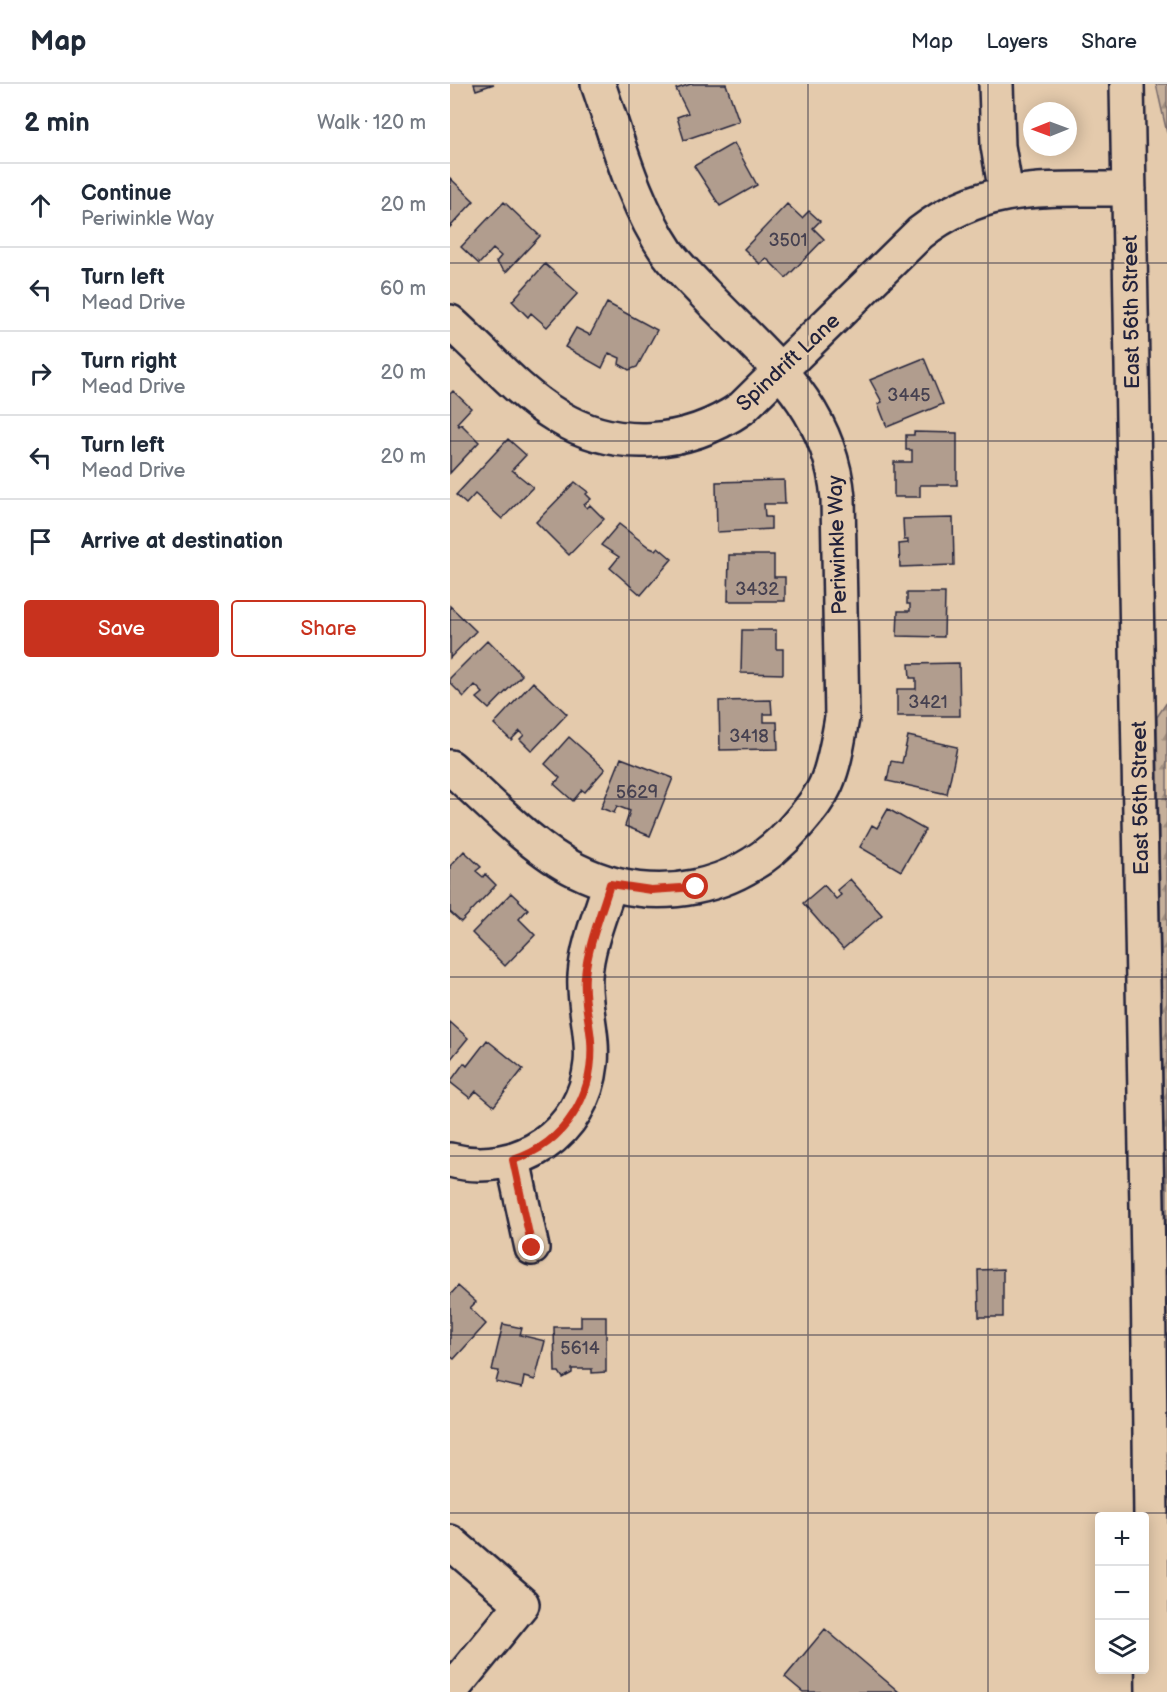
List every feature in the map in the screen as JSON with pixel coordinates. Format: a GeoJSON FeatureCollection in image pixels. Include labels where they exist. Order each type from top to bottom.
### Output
{"type":"FeatureCollection","features":[{"type":"Feature","properties":{"kind":"street","name":"Periwinkle Way"},"geometry":{"type":"LineString","coordinates":[[450,767],[548,853],[575,870],[610,884],[651,890],[674,890],[707,884],[740,872],[778,847],[815,804],[826,784],[836,752],[842,718],[836,474],[817,420],[780,373],[673,260],[653,231],[639,204],[598,84]]}},
{"type":"Feature","properties":{"kind":"street"},"geometry":{"type":"LineString","coordinates":[[996,84],[998,146],[1006,193]]}},
{"type":"Feature","properties":{"kind":"street","name":"East 56th Street"},"geometry":{"type":"LineString","coordinates":[[1127,84],[1148,1263],[1153,1692]]}},
{"type":"Feature","properties":{"kind":"street","name":"Spindrift Lane"},"geometry":{"type":"LineString","coordinates":[[450,322],[529,396],[557,417],[588,431],[622,439],[669,438],[713,425],[742,408],[929,226],[971,202],[1006,193],[1129,189]]}},
{"type":"Feature","properties":{"kind":"street"},"geometry":{"type":"LineString","coordinates":[[450,1160],[480,1165],[513,1160],[533,1152],[556,1135],[581,1104],[591,1061],[585,976],[592,941],[610,884]]}},
{"type":"Feature","properties":{"kind":"street"},"geometry":{"type":"LineString","coordinates":[[513,1160],[532,1248]]}},
{"type":"Feature","properties":{"kind":"street"},"geometry":{"type":"LineString","coordinates":[[450,1542],[522,1604],[450,1692]]}},
{"type":"Feature","properties":{"kind":"green space"},"geometry":{"type":"Polygon","coordinates":[[[1156,84],[1167,84],[1167,133],[1156,84]]]}},
{"type":"Feature","properties":{"kind":"green space"},"geometry":{"type":"Polygon","coordinates":[[[1167,702],[1167,1323],[1157,717],[1167,702]]]}},
{"type":"Feature","properties":{"kind":"building"},"geometry":{"type":"Polygon","coordinates":[[[474,84],[494,84],[476,90],[474,84]]]}},
{"type":"Feature","properties":{"kind":"building"},"geometry":{"type":"Polygon","coordinates":[[[691,84],[726,84],[739,121],[684,140],[677,117],[688,113],[676,89],[691,84]]]}},
{"type":"Feature","properties":{"kind":"building"},"geometry":{"type":"Polygon","coordinates":[[[734,143],[757,185],[720,206],[694,166],[734,143]]]}},
{"type":"Feature","properties":{"kind":"building"},"geometry":{"type":"Polygon","coordinates":[[[450,178],[474,201],[450,227],[450,178]]]}},
{"type":"Feature","properties":{"kind":"building"},"geometry":{"type":"Polygon","coordinates":[[[504,202],[540,236],[506,272],[496,262],[501,256],[493,249],[479,264],[461,247],[504,202]]]}},
{"type":"Feature","properties":{"kind":"building"},"geometry":{"type":"Polygon","coordinates":[[[787,204],[802,218],[809,211],[820,221],[813,228],[824,239],[786,278],[766,258],[760,264],[744,249],[787,204]]]}},
{"type":"Feature","properties":{"kind":"building"},"geometry":{"type":"Polygon","coordinates":[[[545,264],[578,293],[547,327],[531,313],[528,317],[512,301],[545,264]]]}},
{"type":"Feature","properties":{"kind":"building"},"geometry":{"type":"Polygon","coordinates":[[[607,303],[657,330],[637,367],[629,370],[619,364],[620,358],[609,353],[602,368],[565,347],[576,328],[590,335],[607,303]]]}},
{"type":"Feature","properties":{"kind":"building"},"geometry":{"type":"Polygon","coordinates":[[[924,358],[943,404],[887,427],[878,404],[882,402],[870,380],[924,358]]]}},
{"type":"Feature","properties":{"kind":"building"},"geometry":{"type":"Polygon","coordinates":[[[453,391],[471,408],[457,423],[459,426],[461,424],[479,442],[450,473],[450,394],[453,391]]]}},
{"type":"Feature","properties":{"kind":"building"},"geometry":{"type":"Polygon","coordinates":[[[914,432],[957,433],[957,485],[920,485],[920,497],[894,497],[894,462],[912,462],[912,450],[906,450],[906,435],[914,435],[914,432]]]}},
{"type":"Feature","properties":{"kind":"building"},"geometry":{"type":"Polygon","coordinates":[[[508,439],[526,455],[512,470],[533,487],[502,519],[475,494],[466,504],[456,495],[508,439]]]}},
{"type":"Feature","properties":{"kind":"building"},"geometry":{"type":"Polygon","coordinates":[[[784,480],[785,504],[764,504],[765,517],[771,517],[771,529],[717,532],[716,482],[784,480]]]}},
{"type":"Feature","properties":{"kind":"building"},"geometry":{"type":"Polygon","coordinates":[[[575,482],[588,492],[586,494],[591,499],[584,505],[587,508],[590,505],[604,519],[569,555],[536,522],[575,482]]]}},
{"type":"Feature","properties":{"kind":"building"},"geometry":{"type":"Polygon","coordinates":[[[953,518],[954,565],[900,567],[899,544],[908,543],[908,540],[904,540],[903,519],[953,518]]]}},
{"type":"Feature","properties":{"kind":"building"},"geometry":{"type":"Polygon","coordinates":[[[619,524],[650,548],[655,550],[658,547],[672,559],[641,595],[610,568],[619,557],[601,545],[619,524]]]}},
{"type":"Feature","properties":{"kind":"building"},"geometry":{"type":"Polygon","coordinates":[[[729,555],[774,555],[774,577],[785,577],[785,601],[728,601],[729,555]]]}},
{"type":"Feature","properties":{"kind":"building"},"geometry":{"type":"Polygon","coordinates":[[[907,593],[945,593],[944,637],[897,636],[898,611],[910,611],[910,604],[907,604],[907,593]]]}},
{"type":"Feature","properties":{"kind":"building"},"geometry":{"type":"Polygon","coordinates":[[[450,606],[476,631],[450,658],[450,606]]]}},
{"type":"Feature","properties":{"kind":"building"},"geometry":{"type":"Polygon","coordinates":[[[742,630],[776,630],[776,649],[783,649],[783,674],[741,673],[742,630]]]}},
{"type":"Feature","properties":{"kind":"building"},"geometry":{"type":"Polygon","coordinates":[[[488,640],[522,675],[489,709],[477,698],[483,693],[475,685],[464,697],[450,683],[450,678],[488,640]]]}},
{"type":"Feature","properties":{"kind":"building"},"geometry":{"type":"Polygon","coordinates":[[[959,663],[960,716],[897,716],[897,689],[916,689],[916,678],[910,678],[909,664],[959,663]]]}},
{"type":"Feature","properties":{"kind":"building"},"geometry":{"type":"Polygon","coordinates":[[[533,682],[567,714],[532,751],[520,739],[524,735],[520,731],[511,740],[494,724],[533,682]]]}},
{"type":"Feature","properties":{"kind":"building"},"geometry":{"type":"Polygon","coordinates":[[[771,700],[772,714],[764,714],[764,722],[777,722],[778,749],[720,750],[719,701],[771,700]]]}},
{"type":"Feature","properties":{"kind":"building"},"geometry":{"type":"Polygon","coordinates":[[[908,736],[957,747],[947,794],[887,781],[891,761],[902,763],[908,736]]]}},
{"type":"Feature","properties":{"kind":"building"},"geometry":{"type":"Polygon","coordinates":[[[569,737],[605,769],[585,792],[582,790],[573,801],[554,784],[560,778],[545,764],[569,737]]]}},
{"type":"Feature","properties":{"kind":"building"},"geometry":{"type":"Polygon","coordinates":[[[621,758],[673,778],[650,836],[625,826],[630,811],[617,806],[614,813],[601,808],[621,758]]]}},
{"type":"Feature","properties":{"kind":"building"},"geometry":{"type":"Polygon","coordinates":[[[888,809],[925,830],[901,871],[860,847],[872,825],[877,828],[888,809]]]}},
{"type":"Feature","properties":{"kind":"building"},"geometry":{"type":"Polygon","coordinates":[[[464,851],[481,867],[476,871],[483,877],[485,874],[496,885],[461,922],[450,912],[450,866],[464,851]]]}},
{"type":"Feature","properties":{"kind":"building"},"geometry":{"type":"Polygon","coordinates":[[[850,879],[882,915],[843,949],[803,903],[824,885],[836,899],[841,895],[837,890],[850,879]]]}},
{"type":"Feature","properties":{"kind":"building"},"geometry":{"type":"Polygon","coordinates":[[[511,893],[528,909],[519,919],[535,935],[505,966],[472,933],[511,893]]]}},
{"type":"Feature","properties":{"kind":"building"},"geometry":{"type":"Polygon","coordinates":[[[450,1022],[468,1038],[450,1060],[450,1022]]]}},
{"type":"Feature","properties":{"kind":"building"},"geometry":{"type":"Polygon","coordinates":[[[487,1040],[523,1069],[494,1106],[476,1091],[470,1098],[450,1082],[464,1063],[467,1066],[487,1040]]]}},
{"type":"Feature","properties":{"kind":"building"},"geometry":{"type":"Polygon","coordinates":[[[1003,1269],[1003,1317],[979,1317],[978,1270],[1003,1269]]]}},
{"type":"Feature","properties":{"kind":"building"},"geometry":{"type":"Polygon","coordinates":[[[458,1286],[476,1302],[470,1308],[486,1324],[454,1359],[450,1356],[450,1295],[458,1286]]]}},
{"type":"Feature","properties":{"kind":"building"},"geometry":{"type":"Polygon","coordinates":[[[581,1316],[606,1316],[606,1372],[592,1373],[592,1369],[572,1369],[572,1373],[563,1378],[559,1372],[555,1372],[554,1327],[581,1327],[581,1316]]]}},
{"type":"Feature","properties":{"kind":"building"},"geometry":{"type":"Polygon","coordinates":[[[503,1324],[522,1328],[520,1335],[545,1341],[535,1380],[524,1377],[522,1388],[496,1382],[499,1371],[492,1370],[503,1324]]]}},
{"type":"Feature","properties":{"kind":"building"},"geometry":{"type":"Polygon","coordinates":[[[825,1629],[899,1692],[803,1692],[785,1677],[825,1629]]]}},
{"type":"Feature","properties":{"kind":"route"},"geometry":{"type":"LineString","coordinates":[[532,1248],[513,1160],[533,1152],[561,1131],[581,1104],[588,1083],[591,1061],[585,976],[592,941],[610,884],[651,890],[696,887]]}}]}
